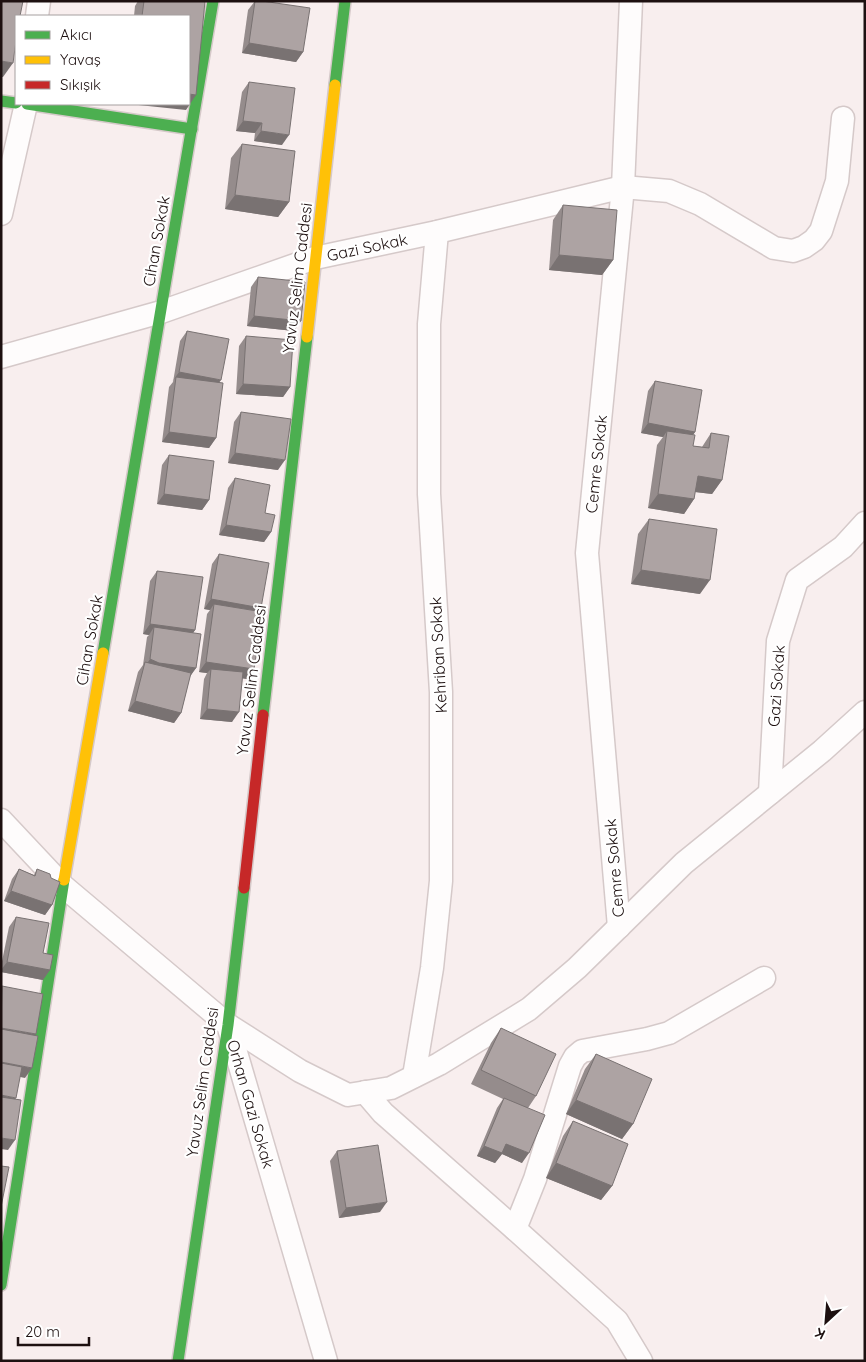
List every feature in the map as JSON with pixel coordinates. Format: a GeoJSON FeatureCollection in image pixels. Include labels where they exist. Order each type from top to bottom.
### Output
{"type":"FeatureCollection","features":[{"type":"Feature","properties":{"kind":"street"},"geometry":{"type":"LineString","coordinates":[[37,15],[39,1]]}},
{"type":"Feature","properties":{"kind":"street","name":"Cihan Sokak"},"geometry":{"type":"LineString","coordinates":[[1,1285],[63,886],[213,1]]}},
{"type":"Feature","properties":{"kind":"street","name":"Yavuz Selim Caddesi"},"geometry":{"type":"LineString","coordinates":[[178,1361],[228,1025],[344,1]]}},
{"type":"Feature","properties":{"kind":"street","name":"Cemre Sokak"},"geometry":{"type":"LineString","coordinates":[[619,927],[587,553],[623,187],[631,1]]}},
{"type":"Feature","properties":{"kind":"street"},"geometry":{"type":"LineString","coordinates":[[1,101],[15,103]]}},
{"type":"Feature","properties":{"kind":"street"},"geometry":{"type":"LineString","coordinates":[[1,214],[26,105]]}},
{"type":"Feature","properties":{"kind":"street"},"geometry":{"type":"LineString","coordinates":[[33,105],[192,129]]}},
{"type":"Feature","properties":{"kind":"street","name":"Gazi Sokak"},"geometry":{"type":"LineString","coordinates":[[1,357],[161,312],[315,258],[437,232],[623,187],[669,191],[700,204],[774,248],[793,251],[804,247],[814,240],[821,231],[837,181],[843,118]]}},
{"type":"Feature","properties":{"kind":"street","name":"Kehriban Sokak"},"geometry":{"type":"LineString","coordinates":[[414,1076],[432,968],[441,881],[440,692],[429,494],[429,324],[437,232]]}},
{"type":"Feature","properties":{"kind":"street","name":"Gazi Sokak"},"geometry":{"type":"LineString","coordinates":[[770,793],[778,641],[797,580],[844,547],[865,523]]}},
{"type":"Feature","properties":{"kind":"street"},"geometry":{"type":"LineString","coordinates":[[228,1025],[300,1071],[348,1095],[391,1088],[440,1064],[529,1009],[577,968],[684,863],[822,751],[865,712]]}},
{"type":"Feature","properties":{"kind":"street","name":"Orhan Gazi Sokak"},"geometry":{"type":"LineString","coordinates":[[1,820],[63,886],[228,1025],[326,1361]]}},
{"type":"Feature","properties":{"kind":"street"},"geometry":{"type":"LineString","coordinates":[[515,1228],[536,1179],[570,1066],[575,1057],[582,1051],[646,1039],[668,1032],[764,978]]}},
{"type":"Feature","properties":{"kind":"street"},"geometry":{"type":"LineString","coordinates":[[365,1092],[383,1113],[515,1228],[617,1321],[641,1361]]}},
{"type":"Feature","properties":{"kind":"building"},"geometry":{"type":"Polygon","coordinates":[[[1,1],[23,1],[20,15],[15,15],[13,63],[1,61],[1,1]]]}},
{"type":"Feature","properties":{"kind":"building"},"geometry":{"type":"Polygon","coordinates":[[[144,1],[205,1],[196,95],[190,94],[190,15],[142,15],[144,1]]]}},
{"type":"Feature","properties":{"kind":"building"},"geometry":{"type":"Polygon","coordinates":[[[255,1],[310,8],[303,52],[249,43],[255,1]]]}},
{"type":"Feature","properties":{"kind":"building"},"geometry":{"type":"Polygon","coordinates":[[[249,82],[295,88],[289,135],[261,131],[262,123],[243,121],[249,82]]]}},
{"type":"Feature","properties":{"kind":"building"},"geometry":{"type":"Polygon","coordinates":[[[242,144],[295,151],[289,202],[235,195],[242,144]]]}},
{"type":"Feature","properties":{"kind":"building"},"geometry":{"type":"Polygon","coordinates":[[[563,205],[617,210],[613,260],[559,255],[563,205]]]}},
{"type":"Feature","properties":{"kind":"building"},"geometry":{"type":"Polygon","coordinates":[[[258,277],[305,282],[301,321],[254,316],[258,277]]]}},
{"type":"Feature","properties":{"kind":"building"},"geometry":{"type":"Polygon","coordinates":[[[187,331],[229,339],[221,380],[179,372],[187,331]]]}},
{"type":"Feature","properties":{"kind":"building"},"geometry":{"type":"Polygon","coordinates":[[[246,336],[293,340],[290,387],[243,384],[246,336]]]}},
{"type":"Feature","properties":{"kind":"building"},"geometry":{"type":"Polygon","coordinates":[[[176,377],[223,383],[216,438],[169,432],[176,377]]]}},
{"type":"Feature","properties":{"kind":"building"},"geometry":{"type":"Polygon","coordinates":[[[655,381],[702,390],[695,432],[648,423],[655,381]]]}},
{"type":"Feature","properties":{"kind":"building"},"geometry":{"type":"Polygon","coordinates":[[[241,412],[291,419],[285,460],[235,453],[241,412]]]}},
{"type":"Feature","properties":{"kind":"building"},"geometry":{"type":"Polygon","coordinates":[[[667,431],[695,435],[693,446],[709,448],[711,433],[729,436],[722,480],[698,476],[694,499],[658,494],[667,431]]]}},
{"type":"Feature","properties":{"kind":"building"},"geometry":{"type":"Polygon","coordinates":[[[169,455],[214,461],[209,500],[164,494],[169,455]]]}},
{"type":"Feature","properties":{"kind":"building"},"geometry":{"type":"Polygon","coordinates":[[[235,478],[270,485],[265,513],[275,515],[271,532],[226,525],[235,478]]]}},
{"type":"Feature","properties":{"kind":"building"},"geometry":{"type":"Polygon","coordinates":[[[649,519],[717,529],[710,580],[641,570],[649,519]]]}},
{"type":"Feature","properties":{"kind":"building"},"geometry":{"type":"Polygon","coordinates":[[[219,554],[269,563],[261,608],[211,599],[219,554]]]}},
{"type":"Feature","properties":{"kind":"building"},"geometry":{"type":"Polygon","coordinates":[[[157,571],[203,577],[195,630],[150,624],[157,571]]]}},
{"type":"Feature","properties":{"kind":"building"},"geometry":{"type":"Polygon","coordinates":[[[214,604],[263,612],[254,669],[206,662],[214,604]]]}},
{"type":"Feature","properties":{"kind":"building"},"geometry":{"type":"Polygon","coordinates":[[[154,627],[201,634],[196,668],[159,663],[150,659],[154,627]]]}},
{"type":"Feature","properties":{"kind":"building"},"geometry":{"type":"Polygon","coordinates":[[[145,662],[191,673],[181,713],[135,701],[145,662]]]}},
{"type":"Feature","properties":{"kind":"building"},"geometry":{"type":"Polygon","coordinates":[[[211,669],[243,672],[239,712],[207,709],[211,669]]]}},
{"type":"Feature","properties":{"kind":"building"},"geometry":{"type":"Polygon","coordinates":[[[19,869],[35,876],[37,869],[50,874],[51,878],[60,882],[52,905],[11,891],[19,869]]]}},
{"type":"Feature","properties":{"kind":"building"},"geometry":{"type":"Polygon","coordinates":[[[16,917],[49,923],[43,953],[53,955],[50,970],[7,962],[16,917]]]}},
{"type":"Feature","properties":{"kind":"building"},"geometry":{"type":"Polygon","coordinates":[[[2,986],[43,994],[36,1034],[1,1028],[2,986]]]}},
{"type":"Feature","properties":{"kind":"building"},"geometry":{"type":"Polygon","coordinates":[[[501,1028],[556,1054],[536,1096],[481,1070],[501,1028]]]}},
{"type":"Feature","properties":{"kind":"building"},"geometry":{"type":"Polygon","coordinates":[[[1,1029],[38,1036],[32,1068],[1,1062],[1,1029]]]}},
{"type":"Feature","properties":{"kind":"building"},"geometry":{"type":"Polygon","coordinates":[[[596,1054],[652,1079],[633,1124],[576,1100],[596,1054]]]}},
{"type":"Feature","properties":{"kind":"building"},"geometry":{"type":"Polygon","coordinates":[[[1,1063],[22,1067],[16,1098],[1,1095],[1,1063]]]}},
{"type":"Feature","properties":{"kind":"building"},"geometry":{"type":"Polygon","coordinates":[[[1,1097],[21,1100],[15,1140],[1,1138],[1,1097]]]}},
{"type":"Feature","properties":{"kind":"building"},"geometry":{"type":"Polygon","coordinates":[[[504,1098],[545,1115],[529,1153],[506,1144],[502,1153],[484,1146],[504,1098]]]}},
{"type":"Feature","properties":{"kind":"building"},"geometry":{"type":"Polygon","coordinates":[[[573,1121],[628,1144],[612,1186],[556,1163],[573,1121]]]}},
{"type":"Feature","properties":{"kind":"building"},"geometry":{"type":"Polygon","coordinates":[[[378,1145],[387,1202],[346,1208],[337,1151],[378,1145]]]}},
{"type":"Feature","properties":{"kind":"building"},"geometry":{"type":"Polygon","coordinates":[[[1,1166],[9,1167],[1,1207],[1,1166]]]}},
{"type":"Feature","properties":{"kind":"traffic: fast"},"geometry":{"type":"LineString","coordinates":[[103,653],[213,1]]}},
{"type":"Feature","properties":{"kind":"traffic: fast"},"geometry":{"type":"LineString","coordinates":[[335,85],[345,1]]}},
{"type":"Feature","properties":{"kind":"traffic: fast"},"geometry":{"type":"LineString","coordinates":[[1,101],[15,103]]}},
{"type":"Feature","properties":{"kind":"traffic: fast"},"geometry":{"type":"LineString","coordinates":[[34,105],[192,129]]}},
{"type":"Feature","properties":{"kind":"traffic: fast"},"geometry":{"type":"LineString","coordinates":[[263,715],[307,337]]}},
{"type":"Feature","properties":{"kind":"traffic: fast"},"geometry":{"type":"LineString","coordinates":[[1,1285],[64,880]]}},
{"type":"Feature","properties":{"kind":"traffic: fast"},"geometry":{"type":"LineString","coordinates":[[178,1361],[228,1025],[244,888]]}},
{"type":"Feature","properties":{"kind":"traffic: slow"},"geometry":{"type":"LineString","coordinates":[[307,337],[335,85]]}},
{"type":"Feature","properties":{"kind":"traffic: slow"},"geometry":{"type":"LineString","coordinates":[[64,880],[103,653]]}},
{"type":"Feature","properties":{"kind":"traffic: jam"},"geometry":{"type":"LineString","coordinates":[[244,888],[263,715]]}}]}
